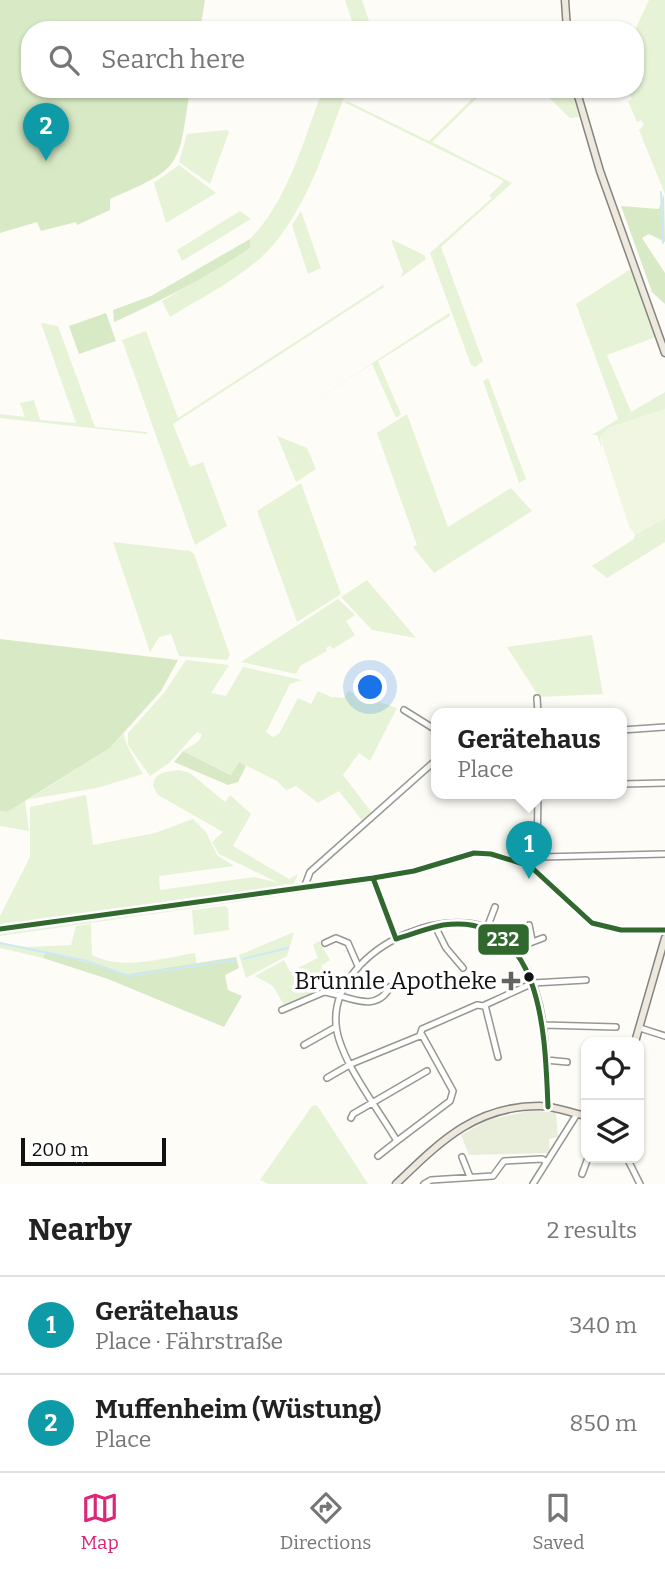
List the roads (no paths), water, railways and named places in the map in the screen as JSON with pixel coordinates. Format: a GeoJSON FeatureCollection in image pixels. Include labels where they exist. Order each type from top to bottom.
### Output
{"type":"FeatureCollection","features":[{"type":"Feature","properties":{"kind":"main road"},"geometry":{"type":"LineString","coordinates":[[565,0],[566,21]]}},
{"type":"Feature","properties":{"kind":"main road"},"geometry":{"type":"LineString","coordinates":[[579,98],[665,353]]}},
{"type":"Feature","properties":{"kind":"main road"},"geometry":{"type":"LineString","coordinates":[[0,929],[373,878],[414,871],[474,853],[499,856],[530,866],[592,923],[621,930],[665,930]]}},
{"type":"Feature","properties":{"kind":"main road"},"geometry":{"type":"LineString","coordinates":[[636,1037],[665,938]]}},
{"type":"Feature","properties":{"kind":"main road"},"geometry":{"type":"LineString","coordinates":[[396,1184],[452,1132],[476,1119],[510,1110],[548,1107],[581,1115]]}},
{"type":"Feature","properties":{"kind":"street"},"geometry":{"type":"LineString","coordinates":[[537,698],[538,708]]}},
{"type":"Feature","properties":{"kind":"street"},"geometry":{"type":"LineString","coordinates":[[404,710],[431,727]]}},
{"type":"Feature","properties":{"kind":"street"},"geometry":{"type":"LineString","coordinates":[[627,730],[665,727]]}},
{"type":"Feature","properties":{"kind":"street"},"geometry":{"type":"LineString","coordinates":[[304,888],[310,872],[431,764]]}},
{"type":"Feature","properties":{"kind":"street"},"geometry":{"type":"LineString","coordinates":[[627,784],[665,783]]}},
{"type":"Feature","properties":{"kind":"street"},"geometry":{"type":"LineString","coordinates":[[537,859],[538,799]]}},
{"type":"Feature","properties":{"kind":"street"},"geometry":{"type":"LineString","coordinates":[[530,866],[537,859],[665,854]]}},
{"type":"Feature","properties":{"kind":"street"},"geometry":{"type":"LineString","coordinates":[[373,878],[396,939]]}},
{"type":"Feature","properties":{"kind":"street"},"geometry":{"type":"LineString","coordinates":[[487,928],[495,906]]}},
{"type":"Feature","properties":{"kind":"street"},"geometry":{"type":"LineString","coordinates":[[397,1141],[351,1064],[336,1027],[339,996],[347,978],[358,966],[396,939],[435,926],[467,923],[487,928],[500,935],[514,949],[533,984],[544,1025],[548,1107]]}},
{"type":"Feature","properties":{"kind":"street"},"geometry":{"type":"LineString","coordinates":[[529,925],[532,940]]}},
{"type":"Feature","properties":{"kind":"street"},"geometry":{"type":"LineString","coordinates":[[435,926],[446,948],[463,968]]}},
{"type":"Feature","properties":{"kind":"street"},"geometry":{"type":"LineString","coordinates":[[514,949],[543,937]]}},
{"type":"Feature","properties":{"kind":"street"},"geometry":{"type":"LineString","coordinates":[[325,943],[336,938],[348,943],[358,966]]}},
{"type":"Feature","properties":{"kind":"street"},"geometry":{"type":"LineString","coordinates":[[420,1035],[422,1029],[434,1023],[477,1005],[484,1006],[533,984],[586,980]]}},
{"type":"Feature","properties":{"kind":"street"},"geometry":{"type":"LineString","coordinates":[[282,1010],[324,992],[357,1002],[374,1001],[390,987]]}},
{"type":"Feature","properties":{"kind":"street"},"geometry":{"type":"LineString","coordinates":[[484,1006],[498,1058]]}},
{"type":"Feature","properties":{"kind":"street"},"geometry":{"type":"LineString","coordinates":[[544,1025],[616,1027]]}},
{"type":"Feature","properties":{"kind":"street"},"geometry":{"type":"LineString","coordinates":[[304,1045],[336,1027]]}},
{"type":"Feature","properties":{"kind":"street"},"geometry":{"type":"LineString","coordinates":[[639,1028],[665,1036]]}},
{"type":"Feature","properties":{"kind":"street"},"geometry":{"type":"LineString","coordinates":[[327,1078],[351,1064],[420,1035],[425,1037],[453,1091],[452,1097],[378,1156]]}},
{"type":"Feature","properties":{"kind":"street"},"geometry":{"type":"LineString","coordinates":[[546,1060],[567,1062]]}},
{"type":"Feature","properties":{"kind":"street"},"geometry":{"type":"LineString","coordinates":[[351,1118],[373,1101],[427,1071]]}},
{"type":"Feature","properties":{"kind":"street"},"geometry":{"type":"LineString","coordinates":[[533,1184],[577,1114]]}},
{"type":"Feature","properties":{"kind":"street"},"geometry":{"type":"LineString","coordinates":[[462,1157],[470,1177]]}},
{"type":"Feature","properties":{"kind":"street"},"geometry":{"type":"LineString","coordinates":[[424,1184],[431,1180],[493,1176],[504,1161],[542,1159],[547,1162]]}},
{"type":"Feature","properties":{"kind":"street"},"geometry":{"type":"LineString","coordinates":[[582,1174],[585,1163]]}},
{"type":"Feature","properties":{"kind":"street"},"geometry":{"type":"LineString","coordinates":[[630,1163],[640,1184]]}},
{"type":"Feature","properties":{"kind":"waterway"},"geometry":{"type":"LineString","coordinates":[[661,192],[663,243]]}},
{"type":"Feature","properties":{"kind":"waterway"},"geometry":{"type":"LineString","coordinates":[[0,943],[87,961],[128,976],[235,960]]}},
{"type":"Feature","properties":{"kind":"waterway"},"geometry":{"type":"LineString","coordinates":[[243,959],[288,948]]}},
{"type":"Feature","properties":{"kind":"place","name":"Muffenheim (Wüstung)"},"geometry":{"type":"Point","coordinates":[46,161]}},
{"type":"Feature","properties":{"kind":"place","name":"Gerätehaus"},"geometry":{"type":"Point","coordinates":[529,879]}},
{"type":"Feature","properties":{"kind":"place","name":"Brünnle Apotheke"},"geometry":{"type":"Point","coordinates":[511,981]}}]}
